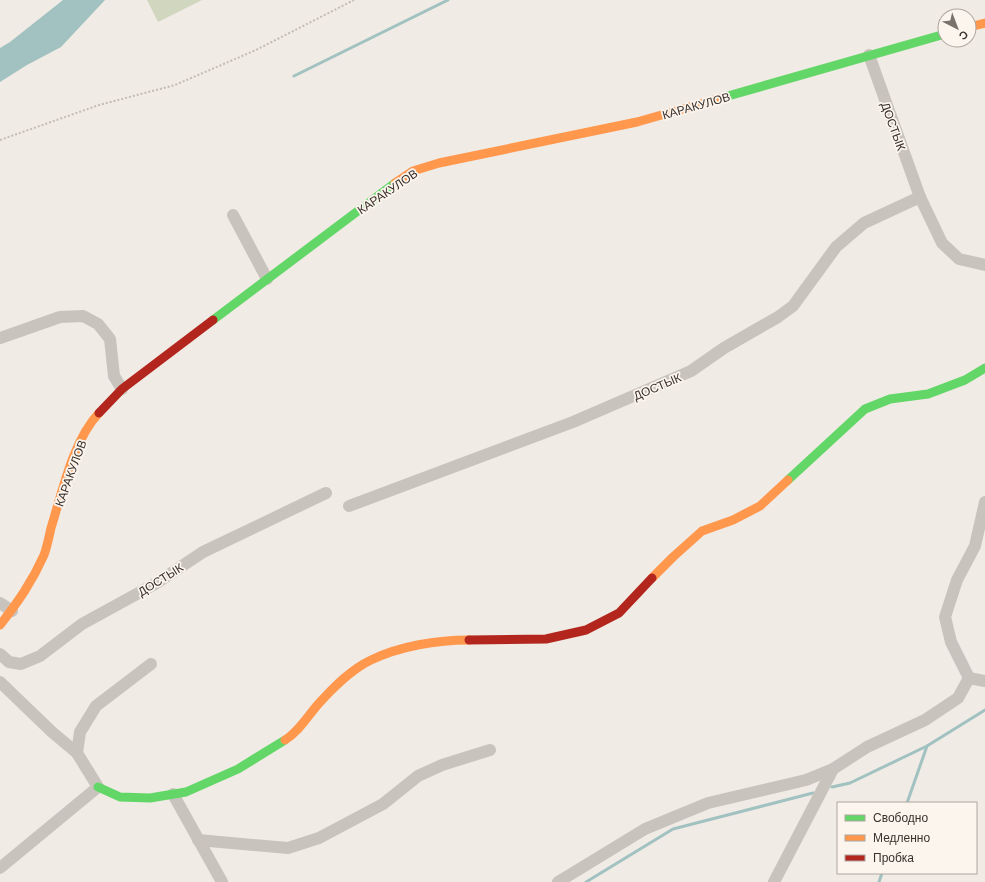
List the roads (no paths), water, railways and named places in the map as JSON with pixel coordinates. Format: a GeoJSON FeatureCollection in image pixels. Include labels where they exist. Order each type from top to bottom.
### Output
{"type":"FeatureCollection","features":[{"type":"Feature","properties":{"kind":"main road","name":"КАРАКУЛОВ"},"geometry":{"type":"LineString","coordinates":[[0,625],[27,589],[44,554],[65,481],[80,441],[93,419],[122,389],[382,192],[413,171],[439,163],[637,122],[937,36]]}},
{"type":"Feature","properties":{"kind":"main road"},"geometry":{"type":"LineString","coordinates":[[98,787],[120,797],[150,798],[186,792],[238,769],[292,736],[312,710],[341,680],[370,660],[405,646],[461,640],[546,640],[586,630],[619,613],[674,557],[702,532],[733,520],[760,506],[864,409],[890,399],[928,394],[965,380],[985,368]]}},
{"type":"Feature","properties":{"kind":"street","name":"ДОСТЫК"},"geometry":{"type":"LineString","coordinates":[[869,55],[920,197],[942,243],[959,259],[985,264]]}},
{"type":"Feature","properties":{"kind":"street","name":"ДОСТЫК"},"geometry":{"type":"LineString","coordinates":[[349,506],[573,422],[691,371],[724,348],[778,317],[793,306],[836,247],[864,223],[920,197]]}},
{"type":"Feature","properties":{"kind":"street"},"geometry":{"type":"LineString","coordinates":[[234,215],[267,279]]}},
{"type":"Feature","properties":{"kind":"street"},"geometry":{"type":"LineString","coordinates":[[0,338],[60,317],[83,316],[98,324],[110,339],[114,376],[122,389]]}},
{"type":"Feature","properties":{"kind":"street","name":"ДОСТЫК"},"geometry":{"type":"LineString","coordinates":[[0,654],[9,662],[21,664],[40,656],[82,624],[155,584],[204,552],[326,493]]}},
{"type":"Feature","properties":{"kind":"street"},"geometry":{"type":"LineString","coordinates":[[970,678],[951,642],[945,617],[956,580],[975,546],[985,502]]}},
{"type":"Feature","properties":{"kind":"street"},"geometry":{"type":"LineString","coordinates":[[0,603],[12,610]]}},
{"type":"Feature","properties":{"kind":"street"},"geometry":{"type":"LineString","coordinates":[[77,753],[80,732],[96,706],[150,664]]}},
{"type":"Feature","properties":{"kind":"street"},"geometry":{"type":"LineString","coordinates":[[970,678],[985,681]]}},
{"type":"Feature","properties":{"kind":"street"},"geometry":{"type":"LineString","coordinates":[[558,882],[645,829],[708,803],[806,780],[833,769],[867,747],[925,720],[958,698],[970,678]]}},
{"type":"Feature","properties":{"kind":"street"},"geometry":{"type":"LineString","coordinates":[[0,682],[52,732],[77,753],[98,787],[0,868]]}},
{"type":"Feature","properties":{"kind":"street"},"geometry":{"type":"LineString","coordinates":[[198,840],[288,848],[319,838],[383,804],[418,776],[442,765],[490,750]]}},
{"type":"Feature","properties":{"kind":"street"},"geometry":{"type":"LineString","coordinates":[[774,882],[833,769]]}},
{"type":"Feature","properties":{"kind":"street"},"geometry":{"type":"LineString","coordinates":[[173,794],[222,882]]}},
{"type":"Feature","properties":{"kind":"water"},"geometry":{"type":"Polygon","coordinates":[[[63,0],[105,0],[61,47],[27,65],[0,82],[0,48],[10,42],[63,0]]]}},
{"type":"Feature","properties":{"kind":"waterway"},"geometry":{"type":"LineString","coordinates":[[294,76],[448,0]]}},
{"type":"Feature","properties":{"kind":"waterway"},"geometry":{"type":"LineString","coordinates":[[832,787],[850,783],[927,746],[985,710]]}},
{"type":"Feature","properties":{"kind":"waterway"},"geometry":{"type":"LineString","coordinates":[[907,802],[927,746]]}},
{"type":"Feature","properties":{"kind":"waterway"},"geometry":{"type":"LineString","coordinates":[[586,882],[673,829],[813,793]]}},
{"type":"Feature","properties":{"kind":"waterway"},"geometry":{"type":"LineString","coordinates":[[879,882],[882,874]]}}]}
